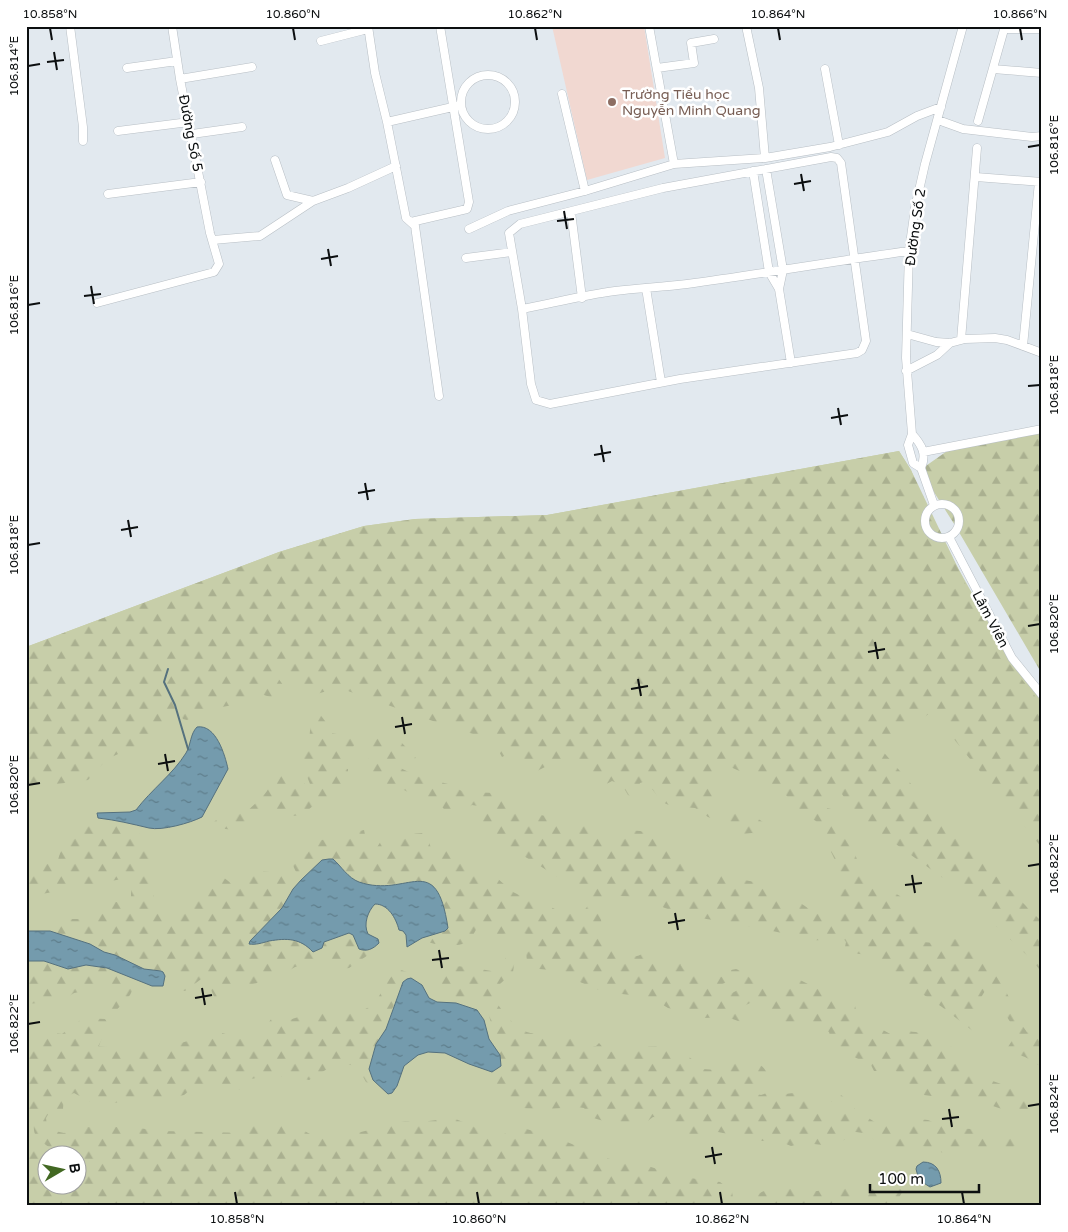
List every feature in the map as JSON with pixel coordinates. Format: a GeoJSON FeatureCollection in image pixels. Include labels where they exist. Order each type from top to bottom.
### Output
{"type":"FeatureCollection","features":[{"type":"Feature","properties":{"kind":"street"},"geometry":{"type":"LineString","coordinates":[[70,26],[83,141]]}},
{"type":"Feature","properties":{"kind":"street","name":"Đường Số 5"},"geometry":{"type":"LineString","coordinates":[[97,303],[214,272],[219,264],[210,233],[180,79],[172,26]]}},
{"type":"Feature","properties":{"kind":"street"},"geometry":{"type":"LineString","coordinates":[[411,222],[467,209],[469,202],[440,26]]}},
{"type":"Feature","properties":{"kind":"street"},"geometry":{"type":"LineString","coordinates":[[649,26],[674,164]]}},
{"type":"Feature","properties":{"kind":"street"},"geometry":{"type":"LineString","coordinates":[[746,26],[759,88],[765,158]]}},
{"type":"Feature","properties":{"kind":"street","name":"Đường Số 2"},"geometry":{"type":"LineString","coordinates":[[912,434],[906,371],[909,251],[915,208],[925,164],[963,26]]}},
{"type":"Feature","properties":{"kind":"street"},"geometry":{"type":"LineString","coordinates":[[978,121],[1004,27],[1042,29]]}},
{"type":"Feature","properties":{"kind":"street"},"geometry":{"type":"LineString","coordinates":[[322,41],[368,28],[375,73],[406,218],[415,226],[438,396]]}},
{"type":"Feature","properties":{"kind":"street"},"geometry":{"type":"LineString","coordinates":[[657,68],[694,63],[691,42],[714,39]]}},
{"type":"Feature","properties":{"kind":"street"},"geometry":{"type":"LineString","coordinates":[[127,68],[177,61]]}},
{"type":"Feature","properties":{"kind":"street"},"geometry":{"type":"LineString","coordinates":[[180,79],[252,68]]}},
{"type":"Feature","properties":{"kind":"street"},"geometry":{"type":"LineString","coordinates":[[825,69],[839,145]]}},
{"type":"Feature","properties":{"kind":"street"},"geometry":{"type":"LineString","coordinates":[[992,70],[1042,73]]}},
{"type":"Feature","properties":{"kind":"street"},"geometry":{"type":"LineString","coordinates":[[485,74],[492,74],[505,80],[516,99],[510,119],[504,124],[491,129],[484,129],[471,123],[466,118],[461,105],[461,98],[467,84],[485,74]]}},
{"type":"Feature","properties":{"kind":"street"},"geometry":{"type":"LineString","coordinates":[[562,94],[586,191]]}},
{"type":"Feature","properties":{"kind":"street"},"geometry":{"type":"LineString","coordinates":[[387,122],[461,105]]}},
{"type":"Feature","properties":{"kind":"street"},"geometry":{"type":"LineString","coordinates":[[468,229],[508,211],[586,191],[674,164],[765,158],[839,145],[888,132],[917,116],[941,107]]}},
{"type":"Feature","properties":{"kind":"street"},"geometry":{"type":"LineString","coordinates":[[938,120],[963,130],[1042,136]]}},
{"type":"Feature","properties":{"kind":"street"},"geometry":{"type":"LineString","coordinates":[[118,131],[189,122]]}},
{"type":"Feature","properties":{"kind":"street"},"geometry":{"type":"LineString","coordinates":[[192,134],[242,127]]}},
{"type":"Feature","properties":{"kind":"street"},"geometry":{"type":"LineString","coordinates":[[961,340],[977,148]]}},
{"type":"Feature","properties":{"kind":"street"},"geometry":{"type":"LineString","coordinates":[[831,157],[837,158],[842,163],[866,341],[862,350],[857,353],[661,382],[550,404],[536,400],[531,384],[522,309],[509,233],[520,224],[663,188],[753,171],[831,157]]}},
{"type":"Feature","properties":{"kind":"street"},"geometry":{"type":"LineString","coordinates":[[275,160],[288,195],[313,201]]}},
{"type":"Feature","properties":{"kind":"street"},"geometry":{"type":"LineString","coordinates":[[213,240],[260,236],[313,201],[348,188],[396,166]]}},
{"type":"Feature","properties":{"kind":"street"},"geometry":{"type":"LineString","coordinates":[[766,169],[783,270],[779,289]]}},
{"type":"Feature","properties":{"kind":"street"},"geometry":{"type":"LineString","coordinates":[[753,171],[770,272],[779,289],[791,362]]}},
{"type":"Feature","properties":{"kind":"street"},"geometry":{"type":"LineString","coordinates":[[976,177],[1040,182],[1023,346]]}},
{"type":"Feature","properties":{"kind":"street"},"geometry":{"type":"LineString","coordinates":[[108,194],[201,182]]}},
{"type":"Feature","properties":{"kind":"street"},"geometry":{"type":"LineString","coordinates":[[571,212],[582,298]]}},
{"type":"Feature","properties":{"kind":"street"},"geometry":{"type":"LineString","coordinates":[[522,309],[614,291],[687,284],[909,251]]}},
{"type":"Feature","properties":{"kind":"street"},"geometry":{"type":"LineString","coordinates":[[466,258],[512,252]]}},
{"type":"Feature","properties":{"kind":"street"},"geometry":{"type":"LineString","coordinates":[[646,288],[661,382]]}},
{"type":"Feature","properties":{"kind":"street"},"geometry":{"type":"LineString","coordinates":[[907,334],[936,342],[950,343],[977,338],[995,338],[1007,340],[1042,353]]}},
{"type":"Feature","properties":{"kind":"street"},"geometry":{"type":"LineString","coordinates":[[906,371],[937,355],[950,343]]}},
{"type":"Feature","properties":{"kind":"street"},"geometry":{"type":"LineString","coordinates":[[923,452],[1042,429]]}},
{"type":"Feature","properties":{"kind":"street"},"geometry":{"type":"LineString","coordinates":[[921,468],[913,464],[911,458],[908,445],[912,434],[920,443],[923,452],[924,460],[921,468],[934,505]]}},
{"type":"Feature","properties":{"kind":"street"},"geometry":{"type":"LineString","coordinates":[[939,503],[950,505],[957,513],[959,524],[954,534],[949,536],[938,538],[933,536],[924,523],[926,512],[939,503]]}},
{"type":"Feature","properties":{"kind":"street","name":"Lâm Viên"},"geometry":{"type":"LineString","coordinates":[[949,536],[1008,652],[1042,695]]}},
{"type":"Feature","properties":{"kind":"shaded area","name":"Trường Tiểu học Nguyễn Minh Quang"},"geometry":{"type":"Polygon","coordinates":[[[552,26],[644,26],[665,158],[587,180],[552,26]]]}},
{"type":"Feature","properties":{"kind":"green space"},"geometry":{"type":"Polygon","coordinates":[[[1042,425],[1042,674],[956,527],[920,470],[950,449],[1042,425]]]}},
{"type":"Feature","properties":{"kind":"green space"},"geometry":{"type":"Polygon","coordinates":[[[899,451],[911,470],[922,498],[949,552],[1009,659],[1042,702],[1042,1206],[26,1206],[26,647],[279,552],[364,526],[415,519],[547,515],[899,451]]]}},
{"type":"Feature","properties":{"kind":"green space"},"geometry":{"type":"Polygon","coordinates":[[[899,451],[911,470],[979,612],[1009,663],[1042,705],[1042,848],[949,733],[930,713],[880,748],[957,837],[1042,922],[1042,973],[1033,961],[995,925],[963,884],[947,881],[875,829],[848,804],[836,784],[815,805],[831,809],[832,819],[855,854],[863,876],[900,896],[918,925],[922,942],[935,943],[942,936],[949,934],[959,942],[980,953],[1002,984],[1019,1021],[1027,1032],[1036,1027],[1042,1028],[1042,1067],[1025,1057],[1006,1050],[1017,1033],[994,996],[985,991],[982,996],[977,1010],[976,1030],[974,1032],[912,987],[875,956],[852,953],[845,947],[846,942],[843,938],[813,940],[686,915],[645,901],[620,896],[610,898],[605,902],[601,911],[602,926],[616,948],[629,956],[641,955],[653,948],[662,962],[674,965],[679,954],[685,952],[688,956],[681,965],[684,969],[690,973],[711,973],[727,979],[727,982],[720,985],[719,990],[730,994],[738,990],[731,974],[731,970],[736,969],[744,972],[756,984],[766,989],[778,990],[785,988],[791,979],[800,980],[828,994],[838,1007],[851,1003],[855,1005],[858,1019],[856,1023],[862,1028],[871,1031],[883,1030],[894,1036],[906,1030],[930,1035],[959,1049],[963,1062],[973,1067],[981,1077],[1010,1087],[1022,1100],[1034,1097],[1039,1099],[1037,1108],[1028,1116],[1025,1117],[984,1103],[924,1095],[919,1087],[902,1079],[893,1067],[874,1071],[871,1065],[833,1047],[829,1032],[814,1023],[801,1019],[797,1020],[794,1026],[778,1020],[773,1016],[767,1001],[754,1001],[742,1007],[742,1009],[751,1011],[748,1021],[741,1022],[727,1017],[704,1018],[668,1008],[655,1000],[640,996],[604,992],[551,970],[528,968],[526,953],[532,949],[532,936],[526,934],[496,934],[477,928],[469,942],[463,944],[438,945],[419,939],[445,915],[441,897],[425,881],[378,886],[360,883],[349,877],[333,859],[322,860],[301,880],[293,889],[282,908],[249,944],[288,939],[298,941],[313,951],[338,936],[348,934],[355,938],[363,951],[372,949],[371,953],[349,968],[341,969],[326,962],[295,967],[287,972],[270,976],[257,983],[238,987],[223,1001],[216,1000],[204,977],[185,991],[177,990],[177,979],[172,963],[164,970],[151,970],[108,954],[90,944],[50,931],[56,929],[59,919],[80,919],[112,902],[131,902],[131,881],[127,878],[26,897],[26,871],[58,860],[63,842],[89,821],[120,826],[135,831],[148,839],[152,866],[153,894],[156,906],[168,914],[184,912],[192,902],[201,897],[223,877],[232,884],[240,886],[243,874],[256,871],[270,872],[297,879],[297,874],[288,855],[294,851],[300,855],[307,854],[315,842],[364,830],[367,844],[374,852],[381,841],[398,841],[399,835],[422,833],[429,842],[432,851],[455,849],[458,860],[477,866],[485,876],[497,878],[513,892],[564,914],[575,914],[578,918],[591,902],[591,895],[585,890],[561,879],[477,827],[484,811],[478,806],[472,805],[465,810],[446,811],[435,800],[417,797],[404,790],[381,784],[370,775],[368,767],[370,739],[375,737],[384,741],[402,743],[416,758],[392,764],[417,776],[448,784],[464,792],[497,793],[513,809],[520,812],[550,816],[571,833],[580,827],[592,824],[608,837],[622,840],[627,830],[657,835],[703,874],[760,883],[773,888],[783,897],[787,904],[799,902],[815,913],[832,916],[838,911],[840,890],[838,874],[834,858],[816,821],[805,815],[780,789],[726,765],[714,786],[715,809],[754,816],[773,829],[769,836],[752,833],[743,834],[733,827],[708,817],[695,808],[671,806],[662,802],[646,781],[640,783],[637,793],[633,797],[628,795],[622,785],[612,781],[601,787],[572,763],[553,763],[537,771],[519,767],[515,758],[510,753],[502,757],[490,735],[473,734],[447,726],[348,691],[327,691],[303,698],[281,672],[278,678],[286,689],[285,702],[261,694],[251,702],[210,709],[187,720],[183,719],[180,715],[174,716],[167,728],[154,738],[107,759],[88,780],[49,785],[26,796],[26,647],[279,552],[364,526],[415,519],[547,515],[899,451]]]}},
{"type":"Feature","properties":{"kind":"green space"},"geometry":{"type":"Polygon","coordinates":[[[319,713],[330,733],[350,736],[357,742],[338,768],[348,769],[348,779],[342,794],[316,804],[304,815],[274,816],[272,808],[261,812],[256,823],[247,829],[227,829],[210,825],[224,814],[235,816],[241,806],[247,811],[262,797],[273,781],[281,776],[294,776],[305,784],[310,784],[298,750],[309,743],[311,718],[319,713]]]}},
{"type":"Feature","properties":{"kind":"green space"},"geometry":{"type":"Polygon","coordinates":[[[513,950],[516,952],[513,972],[500,984],[496,1002],[513,1023],[525,1031],[537,1033],[548,1028],[551,1040],[574,1036],[580,1048],[596,1046],[599,1043],[605,1049],[613,1052],[628,1047],[656,1046],[688,1056],[694,1061],[696,1067],[703,1069],[730,1071],[735,1062],[754,1063],[762,1066],[772,1082],[762,1086],[756,1092],[757,1094],[802,1092],[823,1110],[839,1112],[843,1104],[825,1100],[823,1095],[825,1091],[831,1092],[842,1096],[856,1110],[881,1126],[909,1124],[917,1119],[928,1120],[947,1128],[972,1129],[991,1136],[1025,1135],[1030,1137],[1029,1141],[1010,1148],[966,1147],[953,1156],[922,1146],[897,1150],[886,1147],[863,1133],[849,1131],[844,1140],[832,1146],[805,1143],[791,1146],[781,1142],[763,1141],[718,1132],[695,1135],[687,1134],[681,1124],[664,1118],[653,1117],[645,1123],[624,1127],[590,1117],[584,1108],[521,1108],[492,1079],[489,1070],[492,1072],[500,1055],[488,1012],[471,995],[464,997],[456,1003],[453,999],[441,994],[439,990],[441,980],[453,966],[491,971],[493,975],[504,962],[507,954],[513,950]]]}},
{"type":"Feature","properties":{"kind":"green space"},"geometry":{"type":"Polygon","coordinates":[[[35,960],[68,969],[86,965],[107,968],[138,979],[130,995],[113,1014],[103,1012],[104,1003],[113,996],[115,989],[108,987],[74,993],[62,1001],[26,1004],[26,961],[35,960]]]}},
{"type":"Feature","properties":{"kind":"green space"},"geometry":{"type":"Polygon","coordinates":[[[401,970],[407,972],[411,978],[407,979],[392,1009],[386,1029],[376,1044],[369,1069],[375,1082],[371,1084],[366,1082],[357,1066],[337,1063],[309,1080],[286,1076],[270,1076],[246,1080],[239,1090],[223,1087],[204,1089],[194,1087],[184,1095],[170,1098],[165,1108],[155,1109],[147,1099],[96,1105],[74,1093],[65,1100],[63,1111],[60,1114],[50,1111],[46,1118],[47,1126],[55,1131],[64,1133],[83,1127],[130,1127],[161,1131],[246,1133],[257,1122],[297,1127],[310,1134],[341,1137],[405,1121],[421,1122],[453,1118],[473,1126],[484,1134],[504,1134],[523,1128],[560,1139],[605,1158],[651,1167],[682,1177],[720,1182],[732,1191],[734,1206],[26,1206],[26,1149],[38,1148],[38,1194],[88,1194],[88,1144],[44,1144],[36,1135],[34,1118],[26,1117],[26,1043],[44,1041],[54,1033],[62,1034],[83,1018],[105,1019],[109,1025],[99,1046],[106,1047],[112,1044],[125,1050],[159,1049],[216,1031],[251,1042],[272,1018],[281,1015],[289,1020],[326,1010],[354,1012],[364,1010],[378,999],[390,978],[401,970]]]}},
{"type":"Feature","properties":{"kind":"green space"},"geometry":{"type":"Polygon","coordinates":[[[841,1185],[904,1189],[894,1206],[878,1206],[879,1200],[861,1198],[844,1206],[749,1206],[755,1197],[770,1189],[817,1191],[841,1185]]]}},
{"type":"Feature","properties":{"kind":"water"},"geometry":{"type":"Polygon","coordinates":[[[197,727],[204,727],[214,735],[225,756],[228,769],[202,817],[176,826],[155,829],[98,818],[97,813],[130,812],[136,810],[181,761],[188,750],[193,733],[197,727]]]}},
{"type":"Feature","properties":{"kind":"water"},"geometry":{"type":"Polygon","coordinates":[[[333,859],[348,875],[359,882],[376,886],[417,881],[427,883],[436,889],[443,904],[448,928],[445,931],[422,938],[407,947],[406,935],[403,931],[399,930],[391,912],[384,906],[375,904],[368,914],[366,926],[368,934],[378,939],[379,943],[370,949],[359,949],[353,935],[349,933],[324,942],[322,948],[313,952],[303,944],[293,940],[282,939],[249,944],[282,908],[293,889],[301,880],[322,860],[333,859]]]}},
{"type":"Feature","properties":{"kind":"water"},"geometry":{"type":"Polygon","coordinates":[[[26,931],[50,931],[90,944],[144,969],[161,971],[165,976],[163,986],[152,986],[107,968],[86,965],[68,969],[44,961],[26,961],[26,931]]]}},
{"type":"Feature","properties":{"kind":"water"},"geometry":{"type":"Polygon","coordinates":[[[411,978],[422,985],[429,998],[437,1002],[456,1003],[477,1010],[484,1020],[489,1039],[500,1055],[501,1066],[492,1072],[445,1053],[428,1052],[418,1055],[404,1066],[397,1086],[392,1093],[388,1094],[373,1080],[369,1069],[376,1044],[386,1029],[403,982],[411,978]]]}},
{"type":"Feature","properties":{"kind":"water"},"geometry":{"type":"Polygon","coordinates":[[[923,1162],[928,1162],[937,1168],[941,1183],[930,1187],[919,1180],[916,1169],[923,1162]]]}},
{"type":"Feature","properties":{"kind":"waterway"},"geometry":{"type":"LineString","coordinates":[[168,669],[164,682],[175,705],[188,749]]}},
{"type":"Feature","properties":{"kind":"place","name":"Trường Tiểu học Nguyễn Minh Quang"},"geometry":{"type":"Point","coordinates":[612,102]}}]}
